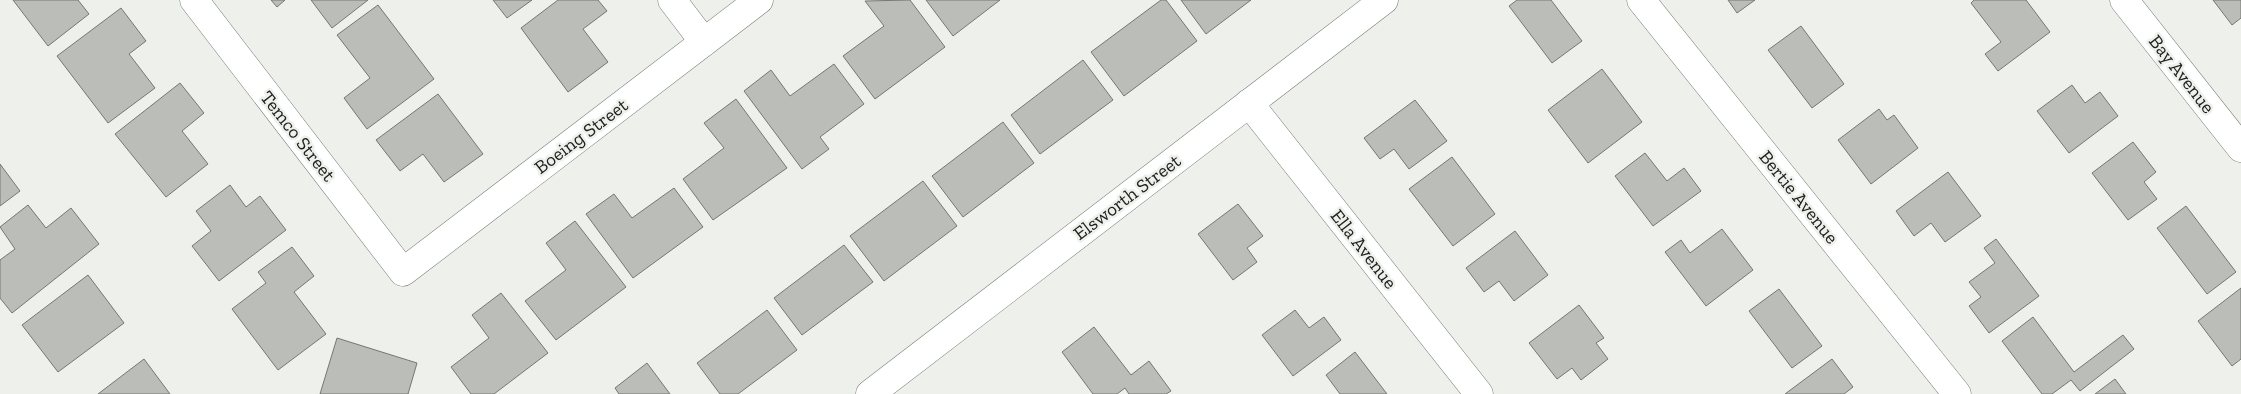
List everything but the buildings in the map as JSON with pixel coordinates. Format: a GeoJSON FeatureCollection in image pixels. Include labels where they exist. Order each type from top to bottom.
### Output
{"type":"FeatureCollection","features":[{"type":"Feature","properties":{"kind":"street","name":"Temco Street"},"geometry":{"type":"LineString","coordinates":[[194,0],[403,272]]}},
{"type":"Feature","properties":{"kind":"street"},"geometry":{"type":"LineString","coordinates":[[672,0],[704,42]]}},
{"type":"Feature","properties":{"kind":"street","name":"Boeing Street"},"geometry":{"type":"LineString","coordinates":[[403,272],[759,0]]}},
{"type":"Feature","properties":{"kind":"street","name":"Elsworth Street"},"geometry":{"type":"LineString","coordinates":[[870,394],[1384,0]]}},
{"type":"Feature","properties":{"kind":"street","name":"Bertie Avenue"},"geometry":{"type":"LineString","coordinates":[[1641,0],[1957,394]]}},
{"type":"Feature","properties":{"kind":"street","name":"Bay Avenue"},"geometry":{"type":"LineString","coordinates":[[2124,0],[2241,148]]}},
{"type":"Feature","properties":{"kind":"street","name":"Ella Avenue"},"geometry":{"type":"LineString","coordinates":[[1249,103],[1479,394]]}}]}
